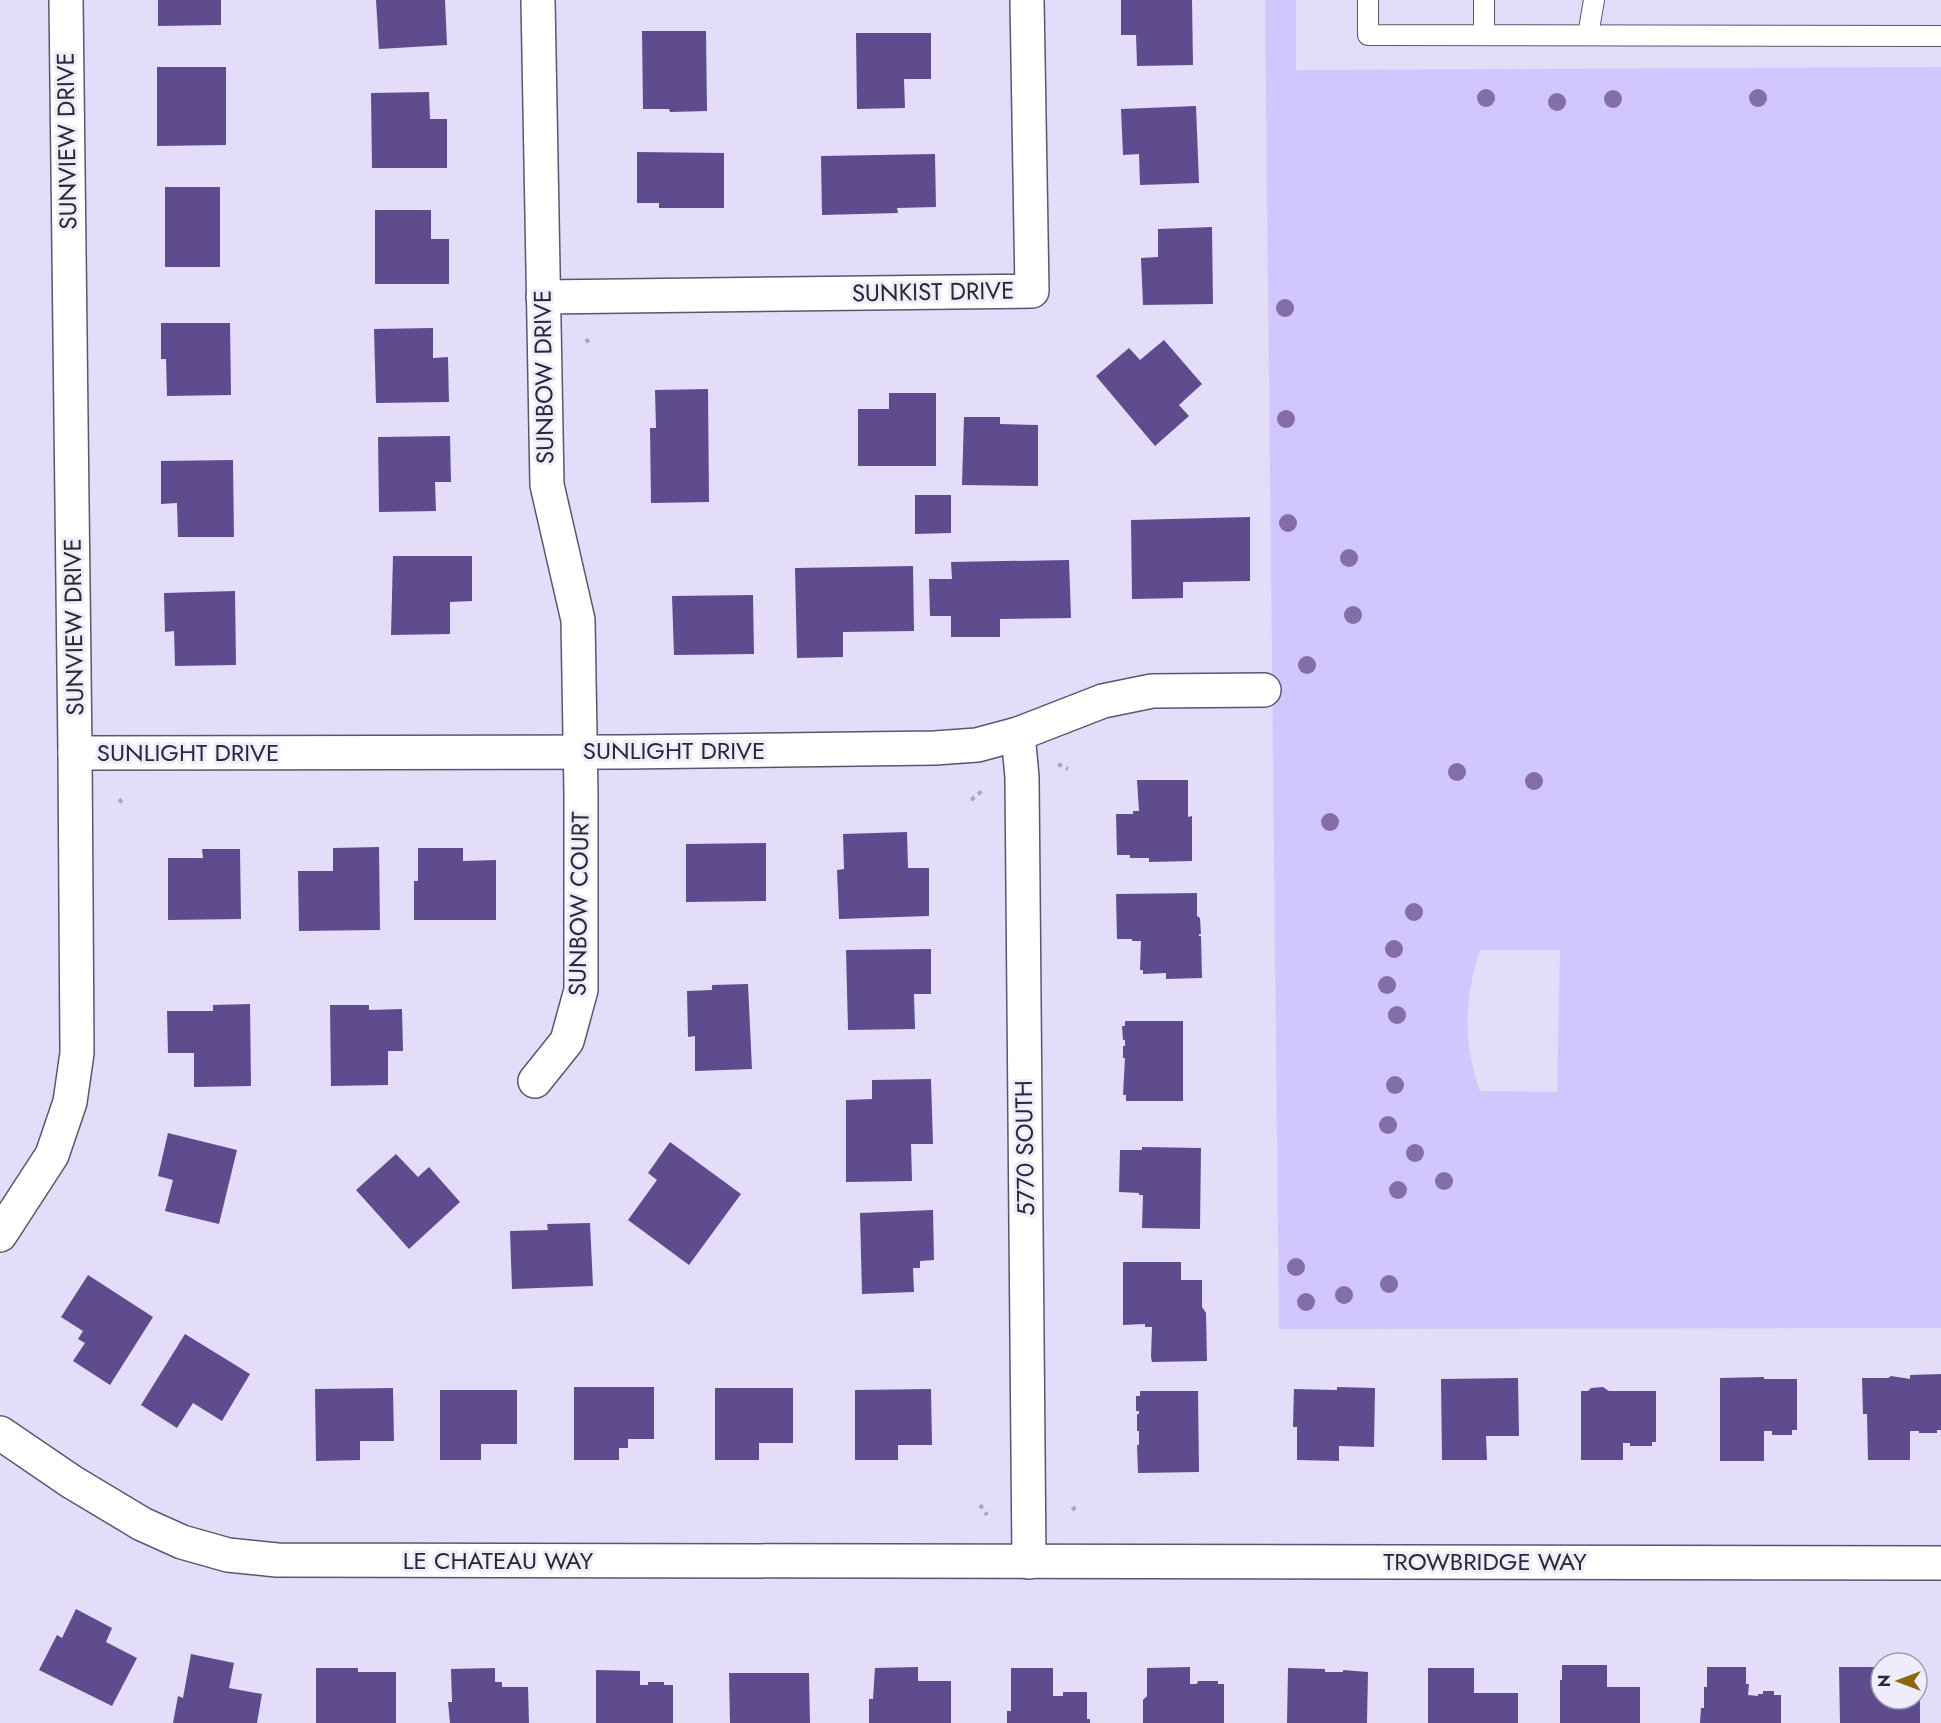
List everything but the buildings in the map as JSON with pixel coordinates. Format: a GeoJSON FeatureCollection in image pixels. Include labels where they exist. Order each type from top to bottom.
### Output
{"type":"FeatureCollection","features":[{"type":"Feature","properties":{"kind":"street","name":"SUNVIEW DRIVE"},"geometry":{"type":"LineString","coordinates":[[0,1235],[52,1155],[70,1102],[76,1053],[75,753],[66,0]]}},
{"type":"Feature","properties":{"kind":"street","name":"SUNBOW DRIVE"},"geometry":{"type":"LineString","coordinates":[[538,0],[547,485],[578,621],[580,752]]}},
{"type":"Feature","properties":{"kind":"street","name":"SUNKIST DRIVE"},"geometry":{"type":"LineString","coordinates":[[543,297],[1032,291],[1027,0]]}},
{"type":"Feature","properties":{"kind":"street","name":"SUNLIGHT DRIVE"},"geometry":{"type":"LineString","coordinates":[[75,753],[580,752],[935,748],[977,745],[1018,734],[1103,701],[1152,692],[1264,690]]}},
{"type":"Feature","properties":{"kind":"street","name":"5770 SOUTH"},"geometry":{"type":"LineString","coordinates":[[1018,734],[1022,777],[1029,1562]]}},
{"type":"Feature","properties":{"kind":"street","name":"SUNBOW COURT"},"geometry":{"type":"LineString","coordinates":[[535,1081],[567,1041],[581,990],[580,752]]}},
{"type":"Feature","properties":{"kind":"street","name":"LE CHATEAU WAY"},"geometry":{"type":"LineString","coordinates":[[0,1433],[72,1482],[142,1524],[182,1542],[228,1555],[278,1560],[1029,1562]]}},
{"type":"Feature","properties":{"kind":"street","name":"TROWBRIDGE WAY"},"geometry":{"type":"LineString","coordinates":[[1029,1562],[1941,1563]]}},
{"type":"Feature","properties":{"kind":"lane"},"geometry":{"type":"LineString","coordinates":[[1368,0],[1368,35],[1941,36]]}},
{"type":"Feature","properties":{"kind":"lane"},"geometry":{"type":"LineString","coordinates":[[1484,0],[1484,34]]}},
{"type":"Feature","properties":{"kind":"lane"},"geometry":{"type":"LineString","coordinates":[[1588,35],[1593,0]]}},
{"type":"Feature","properties":{"kind":"path"},"geometry":{"type":"LineString","coordinates":[[586,339],[590,344]]}},
{"type":"Feature","properties":{"kind":"path"},"geometry":{"type":"LineString","coordinates":[[1058,764],[1068,769]]}},
{"type":"Feature","properties":{"kind":"path"},"geometry":{"type":"LineString","coordinates":[[971,800],[982,791]]}},
{"type":"Feature","properties":{"kind":"path"},"geometry":{"type":"LineString","coordinates":[[119,799],[123,805]]}},
{"type":"Feature","properties":{"kind":"path"},"geometry":{"type":"LineString","coordinates":[[980,1504],[987,1515]]}},
{"type":"Feature","properties":{"kind":"path"},"geometry":{"type":"LineString","coordinates":[[1071,1510],[1078,1504]]}},
{"type":"Feature","properties":{"kind":"shaded area"},"geometry":{"type":"Polygon","coordinates":[[[1265,0],[1296,0],[1296,70],[1941,67],[1941,1328],[1279,1329],[1265,0]],[[1480,950],[1468,1003],[1468,1039],[1474,1074],[1480,1091],[1557,1092],[1560,950],[1480,950]]]}}]}
